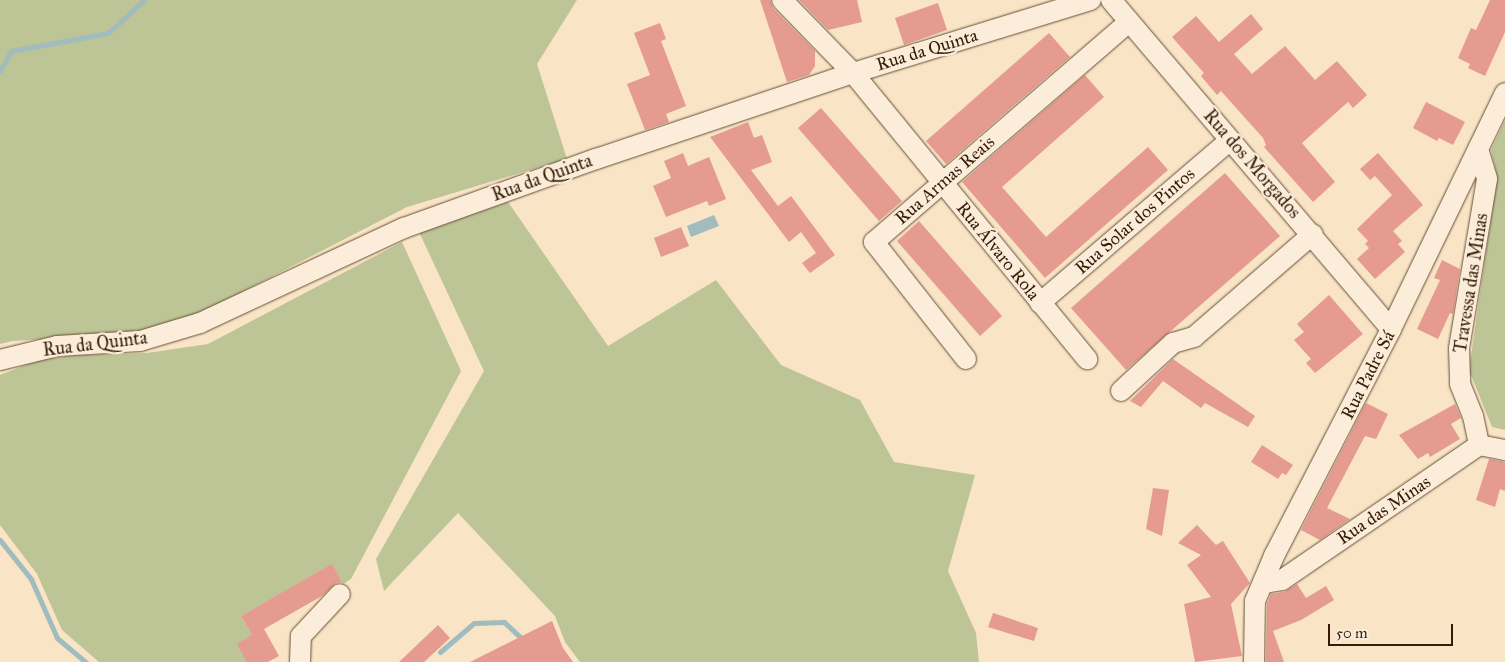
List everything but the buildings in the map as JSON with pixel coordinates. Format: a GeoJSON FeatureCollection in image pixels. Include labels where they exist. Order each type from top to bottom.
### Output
{"type":"FeatureCollection","features":[{"type":"Feature","properties":{"kind":"street","name":"Rua Álvaro Rola"},"geometry":{"type":"LineString","coordinates":[[782,0],[853,73],[1087,359]]}},
{"type":"Feature","properties":{"kind":"street","name":"Rua da Quinta"},"geometry":{"type":"LineString","coordinates":[[9,357],[57,346],[140,341],[200,323],[404,228],[596,159],[853,73],[1091,0]]}},
{"type":"Feature","properties":{"kind":"street","name":"Rua dos Morgados"},"geometry":{"type":"LineString","coordinates":[[1111,0],[1313,234],[1391,329]]}},
{"type":"Feature","properties":{"kind":"street","name":"Rua Armas Reais"},"geometry":{"type":"LineString","coordinates":[[966,359],[874,242],[1129,22]]}},
{"type":"Feature","properties":{"kind":"street","name":"Rua Padre Sá"},"geometry":{"type":"LineString","coordinates":[[1254,662],[1255,601],[1391,329],[1505,93]]}},
{"type":"Feature","properties":{"kind":"street","name":"Rua Solar dos Pintos"},"geometry":{"type":"LineString","coordinates":[[1040,303],[1230,140]]}},
{"type":"Feature","properties":{"kind":"street","name":"Travessa das Minas"},"geometry":{"type":"LineString","coordinates":[[1478,149],[1487,179],[1458,349],[1460,384],[1473,416],[1479,445]]}},
{"type":"Feature","properties":{"kind":"street"},"geometry":{"type":"LineString","coordinates":[[1120,391],[1173,343],[1194,337],[1313,234]]}},
{"type":"Feature","properties":{"kind":"street"},"geometry":{"type":"LineString","coordinates":[[1479,445],[1505,450]]}},
{"type":"Feature","properties":{"kind":"street","name":"Rua das Minas"},"geometry":{"type":"LineString","coordinates":[[1263,583],[1282,580],[1479,445]]}},
{"type":"Feature","properties":{"kind":"street"},"geometry":{"type":"LineString","coordinates":[[300,662],[301,636],[340,594]]}},
{"type":"Feature","properties":{"kind":"green space"},"geometry":{"type":"Polygon","coordinates":[[[0,0],[577,0],[537,64],[567,159],[407,207],[201,313],[134,334],[12,341],[0,344],[0,0]]]}},
{"type":"Feature","properties":{"kind":"green space"},"geometry":{"type":"Polygon","coordinates":[[[1505,120],[1505,430],[1492,427],[1469,370],[1497,176],[1491,150],[1505,120]]]}},
{"type":"Feature","properties":{"kind":"green space"},"geometry":{"type":"Polygon","coordinates":[[[508,202],[608,346],[716,280],[781,365],[860,400],[894,462],[975,475],[948,571],[976,633],[979,662],[580,662],[565,642],[555,616],[458,513],[384,591],[376,559],[484,371],[419,232],[508,202]]]}},
{"type":"Feature","properties":{"kind":"green space"},"geometry":{"type":"Polygon","coordinates":[[[402,242],[461,371],[351,579],[343,584],[332,565],[241,616],[252,635],[247,662],[99,662],[62,630],[37,574],[0,525],[0,375],[49,356],[147,353],[208,344],[402,242]]]}},
{"type":"Feature","properties":{"kind":"water"},"geometry":{"type":"Polygon","coordinates":[[[714,215],[719,226],[691,237],[687,226],[714,215]]]}},
{"type":"Feature","properties":{"kind":"waterway"},"geometry":{"type":"LineString","coordinates":[[0,71],[11,51],[108,33],[144,0]]}},
{"type":"Feature","properties":{"kind":"waterway"},"geometry":{"type":"LineString","coordinates":[[0,540],[31,579],[57,638],[86,662]]}},
{"type":"Feature","properties":{"kind":"waterway"},"geometry":{"type":"LineString","coordinates":[[440,652],[474,623],[504,622],[522,639]]}}]}
